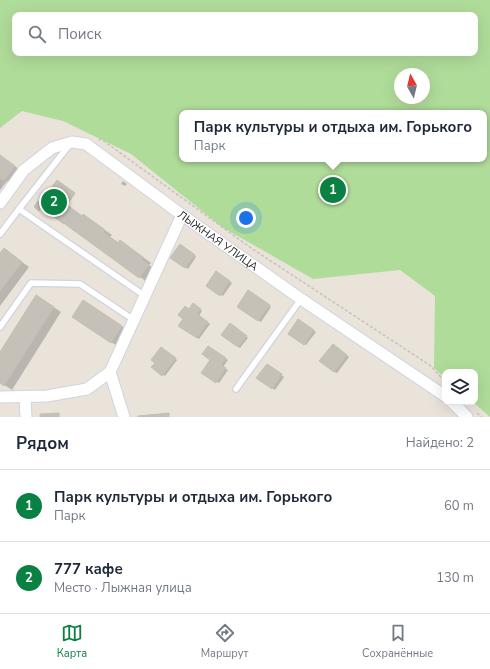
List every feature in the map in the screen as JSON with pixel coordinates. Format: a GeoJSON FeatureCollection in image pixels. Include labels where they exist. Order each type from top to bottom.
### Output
{"type":"FeatureCollection","features":[{"type":"Feature","properties":{"kind":"street","name":"ЛЫЖНАЯ УЛИЦА"},"geometry":{"type":"LineString","coordinates":[[72,142],[86,144],[91,147],[182,215],[301,299],[442,394]]}},
{"type":"Feature","properties":{"kind":"street"},"geometry":{"type":"LineString","coordinates":[[0,203],[24,170],[52,148],[72,142]]}},
{"type":"Feature","properties":{"kind":"street"},"geometry":{"type":"LineString","coordinates":[[0,397],[47,396],[87,389],[110,372],[182,215]]}},
{"type":"Feature","properties":{"kind":"street"},"geometry":{"type":"LineString","coordinates":[[110,372],[124,417]]}},
{"type":"Feature","properties":{"kind":"street"},"geometry":{"type":"LineString","coordinates":[[25,397],[26,417]]}},
{"type":"Feature","properties":{"kind":"street"},"geometry":{"type":"LineString","coordinates":[[455,405],[466,417]]}},
{"type":"Feature","properties":{"kind":"lane"},"geometry":{"type":"LineString","coordinates":[[0,234],[72,142]]}},
{"type":"Feature","properties":{"kind":"lane"},"geometry":{"type":"LineString","coordinates":[[19,209],[144,296]]}},
{"type":"Feature","properties":{"kind":"lane"},"geometry":{"type":"LineString","coordinates":[[0,326],[31,283],[80,284],[134,320]]}},
{"type":"Feature","properties":{"kind":"lane"},"geometry":{"type":"LineString","coordinates":[[236,389],[301,299]]}},
{"type":"Feature","properties":{"kind":"path"},"geometry":{"type":"LineString","coordinates":[[91,147],[101,139],[251,248],[431,366],[442,379]]}},
{"type":"Feature","properties":{"kind":"green space"},"geometry":{"type":"Polygon","coordinates":[[[0,0],[490,0],[490,417],[476,405],[478,405],[478,369],[442,369],[442,375],[434,368],[435,296],[400,270],[313,279],[222,227],[131,154],[63,121],[22,111],[0,128],[0,0]]]}},
{"type":"Feature","properties":{"kind":"building"},"geometry":{"type":"Polygon","coordinates":[[[0,155],[15,166],[4,181],[0,178],[0,155]]]}},
{"type":"Feature","properties":{"kind":"building"},"geometry":{"type":"Polygon","coordinates":[[[57,180],[75,193],[66,204],[74,210],[64,224],[41,208],[39,211],[34,207],[38,201],[40,203],[57,180]]]}},
{"type":"Feature","properties":{"kind":"building"},"geometry":{"type":"Polygon","coordinates":[[[74,210],[82,216],[83,214],[105,230],[103,232],[118,243],[120,240],[144,258],[142,260],[149,265],[139,278],[65,224],[74,210]]]}},
{"type":"Feature","properties":{"kind":"building"},"geometry":{"type":"Polygon","coordinates":[[[180,244],[195,255],[185,268],[170,258],[180,244]]]}},
{"type":"Feature","properties":{"kind":"building"},"geometry":{"type":"Polygon","coordinates":[[[4,248],[22,262],[0,291],[0,253],[4,248]]]}},
{"type":"Feature","properties":{"kind":"building"},"geometry":{"type":"Polygon","coordinates":[[[216,271],[230,281],[220,296],[206,286],[216,271]]]}},
{"type":"Feature","properties":{"kind":"building"},"geometry":{"type":"Polygon","coordinates":[[[248,290],[270,305],[258,321],[237,307],[248,290]]]}},
{"type":"Feature","properties":{"kind":"building"},"geometry":{"type":"Polygon","coordinates":[[[36,295],[54,307],[4,386],[0,383],[0,352],[36,295]]]}},
{"type":"Feature","properties":{"kind":"building"},"geometry":{"type":"Polygon","coordinates":[[[83,300],[122,326],[111,343],[72,317],[83,300]]]}},
{"type":"Feature","properties":{"kind":"building"},"geometry":{"type":"Polygon","coordinates":[[[193,303],[201,309],[197,314],[208,322],[197,338],[178,326],[183,319],[178,315],[185,306],[189,309],[193,303]]]}},
{"type":"Feature","properties":{"kind":"building"},"geometry":{"type":"Polygon","coordinates":[[[298,319],[314,330],[304,345],[288,334],[298,319]]]}},
{"type":"Feature","properties":{"kind":"building"},"geometry":{"type":"Polygon","coordinates":[[[230,323],[247,336],[238,347],[221,335],[230,323]]]}},
{"type":"Feature","properties":{"kind":"building"},"geometry":{"type":"Polygon","coordinates":[[[333,344],[347,355],[334,372],[319,361],[333,344]]]}},
{"type":"Feature","properties":{"kind":"building"},"geometry":{"type":"Polygon","coordinates":[[[208,346],[226,358],[221,365],[226,368],[216,383],[201,373],[210,360],[202,354],[208,346]]]}},
{"type":"Feature","properties":{"kind":"building"},"geometry":{"type":"Polygon","coordinates":[[[161,347],[176,358],[162,376],[151,367],[155,363],[151,360],[161,347]]]}},
{"type":"Feature","properties":{"kind":"building"},"geometry":{"type":"Polygon","coordinates":[[[267,364],[282,374],[272,389],[256,378],[267,364]]]}},
{"type":"Feature","properties":{"kind":"building"},"geometry":{"type":"Polygon","coordinates":[[[59,413],[59,417],[40,417],[40,414],[59,413]]]}},
{"type":"Feature","properties":{"kind":"building"},"geometry":{"type":"Polygon","coordinates":[[[169,413],[169,417],[138,417],[138,416],[169,413]]]}},
{"type":"Feature","properties":{"kind":"place","name":"Парк культуры и отдыха им. Горького"},"geometry":{"type":"Point","coordinates":[333,190]}},
{"type":"Feature","properties":{"kind":"place","name":"777 кафе"},"geometry":{"type":"Point","coordinates":[54,202]}}]}
